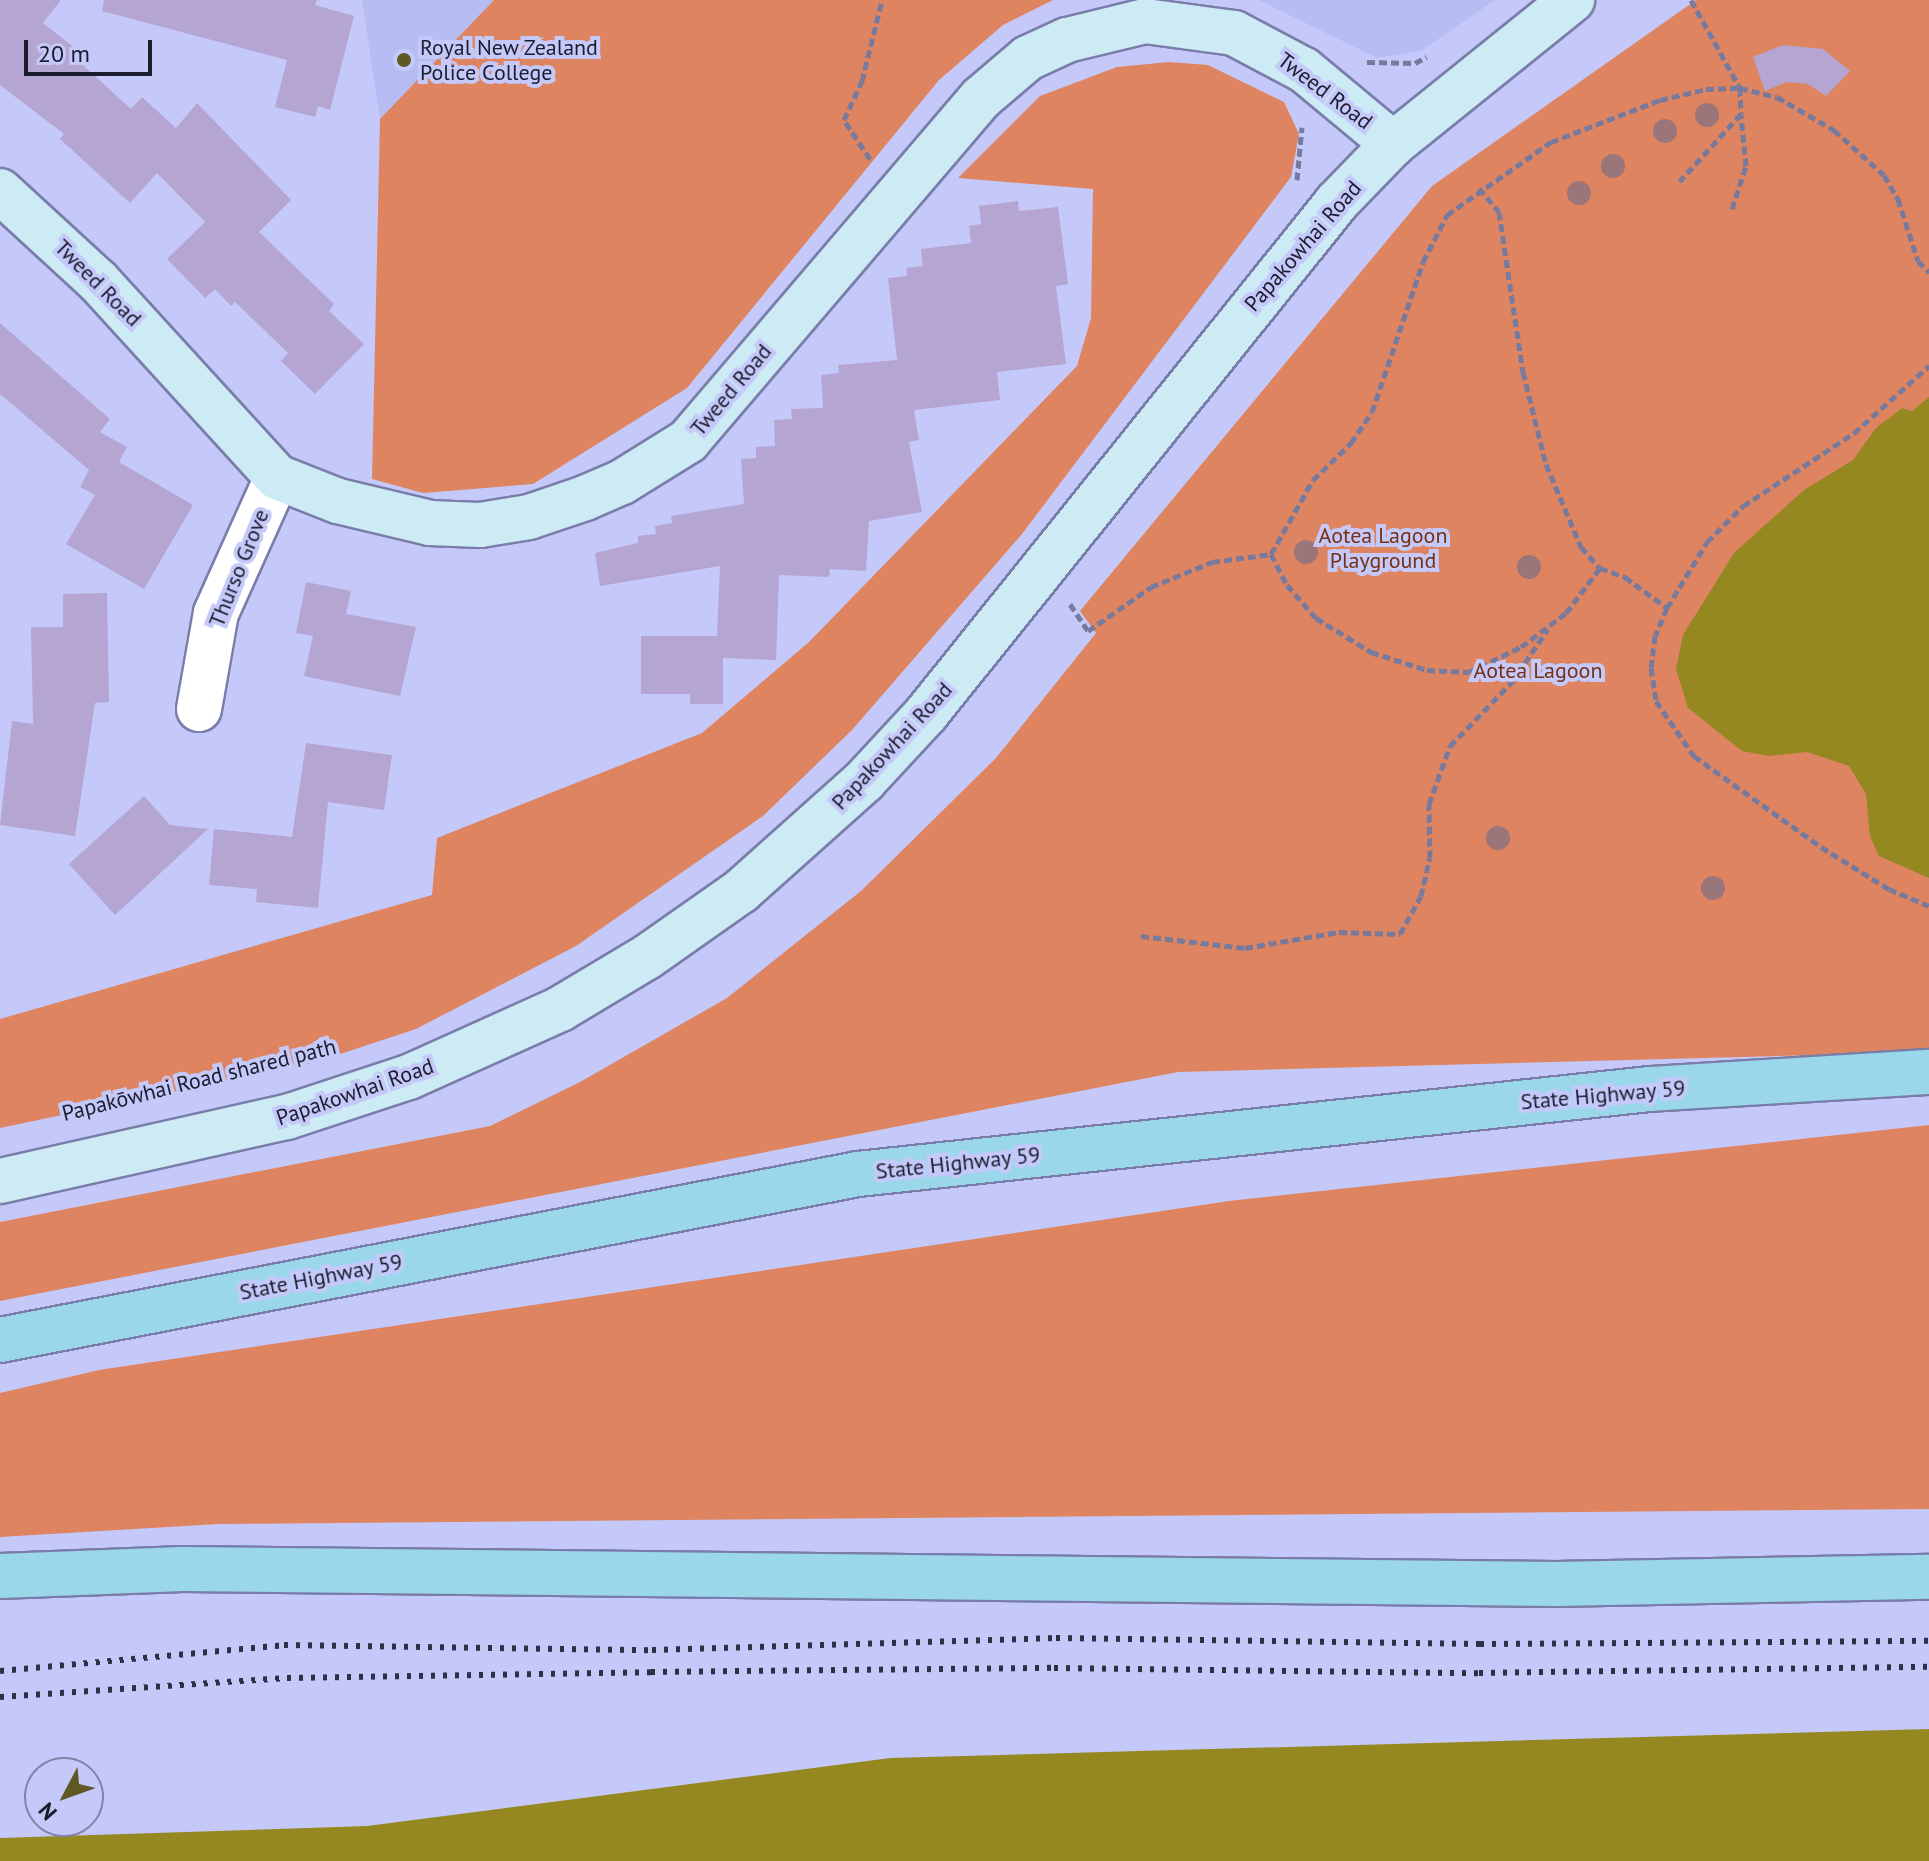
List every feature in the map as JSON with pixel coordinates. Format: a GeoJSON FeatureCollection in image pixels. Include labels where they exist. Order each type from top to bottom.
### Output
{"type":"FeatureCollection","features":[{"type":"Feature","properties":{"kind":"main road","name":"State Highway 59"},"geometry":{"type":"LineString","coordinates":[[0,1340],[858,1174],[1649,1089],[1929,1072]]}},
{"type":"Feature","properties":{"kind":"main road"},"geometry":{"type":"LineString","coordinates":[[0,1576],[183,1569],[1556,1584],[1929,1577]]}},
{"type":"Feature","properties":{"kind":"street","name":"Papakowhai Road"},"geometry":{"type":"LineString","coordinates":[[0,1181],[287,1117],[409,1077],[560,1009],[647,957],[741,891],[864,781],[926,714],[1057,556],[1251,304],[1393,144],[1572,0]]}},
{"type":"Feature","properties":{"kind":"street","name":"Tweed Road"},"geometry":{"type":"LineString","coordinates":[[0,191],[98,281],[277,477],[338,501],[430,523],[480,525],[529,517],[622,482],[688,441],[981,98],[1028,58],[1085,33],[1145,21],[1234,33],[1304,70],[1393,144]]}},
{"type":"Feature","properties":{"kind":"street","name":"Thurso Grove"},"geometry":{"type":"LineString","coordinates":[[199,709],[216,613],[277,477]]}},
{"type":"Feature","properties":{"kind":"path"},"geometry":{"type":"LineString","coordinates":[[876,164],[850,136],[844,120],[862,81],[882,0]]}},
{"type":"Feature","properties":{"kind":"path"},"geometry":{"type":"LineString","coordinates":[[1691,0],[1740,88],[1746,166],[1732,209]]}},
{"type":"Feature","properties":{"kind":"path"},"geometry":{"type":"LineString","coordinates":[[1271,554],[1313,480],[1351,443],[1372,412],[1423,262],[1447,215],[1479,188],[1551,142],[1612,117],[1706,89],[1740,88],[1777,97],[1863,153],[1898,199],[1918,261],[1929,272]]}},
{"type":"Feature","properties":{"kind":"path"},"geometry":{"type":"LineString","coordinates":[[1680,181],[1741,114]]}},
{"type":"Feature","properties":{"kind":"path"},"geometry":{"type":"LineString","coordinates":[[1479,188],[1499,212],[1523,372],[1546,464],[1581,547],[1600,568],[1625,577],[1667,608]]}},
{"type":"Feature","properties":{"kind":"path"},"geometry":{"type":"LineString","coordinates":[[1929,366],[1854,433],[1743,506],[1707,542],[1667,608],[1655,636],[1651,668],[1656,701],[1686,747],[1821,847],[1889,889],[1929,906]]}},
{"type":"Feature","properties":{"kind":"path"},"geometry":{"type":"LineString","coordinates":[[1076,589],[1068,601],[1088,631],[1151,587],[1212,562],[1271,554]]}},
{"type":"Feature","properties":{"kind":"path"},"geometry":{"type":"LineString","coordinates":[[1271,554],[1287,585],[1316,618],[1371,652],[1427,670],[1469,672],[1521,647],[1551,624]]}},
{"type":"Feature","properties":{"kind":"path"},"geometry":{"type":"LineString","coordinates":[[1141,936],[1245,948],[1339,932],[1400,934],[1421,896],[1430,858],[1429,804],[1450,746],[1511,683],[1551,624],[1600,568]]}},
{"type":"Feature","properties":{"kind":"shaded area","name":"Royal New Zealand Police College"},"geometry":{"type":"Polygon","coordinates":[[[362,0],[494,0],[380,119],[362,0]]]}},
{"type":"Feature","properties":{"kind":"shaded area"},"geometry":{"type":"Polygon","coordinates":[[[1259,0],[1495,0],[1421,51],[1377,58],[1259,0]]]}},
{"type":"Feature","properties":{"kind":"shaded area"},"geometry":{"type":"Polygon","coordinates":[[[1929,397],[1929,878],[1879,856],[1870,836],[1866,794],[1849,766],[1807,752],[1769,756],[1742,751],[1688,708],[1676,669],[1683,635],[1734,553],[1804,490],[1853,460],[1876,428],[1902,408],[1912,411],[1929,397]]]}},
{"type":"Feature","properties":{"kind":"shaded area"},"geometry":{"type":"Polygon","coordinates":[[[1929,1729],[1929,1861],[0,1861],[0,1838],[367,1826],[890,1758],[1929,1729]]]}},
{"type":"Feature","properties":{"kind":"green space"},"geometry":{"type":"Polygon","coordinates":[[[494,0],[1053,0],[1003,25],[939,80],[687,388],[533,484],[423,493],[372,479],[380,119],[494,0]]]}},
{"type":"Feature","properties":{"kind":"green space","name":"Aotea Lagoon"},"geometry":{"type":"Polygon","coordinates":[[[1696,0],[1929,0],[1929,1052],[1178,1072],[0,1301],[0,1222],[490,1126],[580,1082],[727,998],[861,891],[996,758],[1096,633],[1080,611],[1432,186],[1696,0]]]}},
{"type":"Feature","properties":{"kind":"green space"},"geometry":{"type":"Polygon","coordinates":[[[1169,62],[1208,65],[1284,102],[1299,134],[1291,177],[1022,534],[852,730],[763,816],[576,946],[416,1029],[316,1062],[0,1128],[0,1019],[432,895],[437,838],[702,733],[809,642],[1077,366],[1091,318],[1093,189],[958,178],[1040,96],[1117,67],[1169,62]]]}},
{"type":"Feature","properties":{"kind":"green space"},"geometry":{"type":"Polygon","coordinates":[[[1929,1125],[1929,1509],[219,1524],[0,1537],[0,1393],[99,1370],[1229,1201],[1929,1125]]]}},
{"type":"Feature","properties":{"kind":"building"},"geometry":{"type":"Polygon","coordinates":[[[0,0],[61,0],[43,23],[89,59],[84,66],[131,109],[142,97],[176,128],[197,103],[291,200],[259,232],[334,304],[329,311],[364,344],[315,394],[281,361],[288,353],[235,302],[231,306],[215,289],[205,298],[167,259],[205,222],[157,173],[130,203],[60,139],[64,134],[0,85],[0,0]]]}},
{"type":"Feature","properties":{"kind":"building"},"geometry":{"type":"Polygon","coordinates":[[[104,0],[317,0],[315,5],[354,16],[330,110],[318,106],[315,117],[275,107],[287,60],[102,11],[104,0]]]}},
{"type":"Feature","properties":{"kind":"building"},"geometry":{"type":"Polygon","coordinates":[[[1783,45],[1823,49],[1850,71],[1826,96],[1808,84],[1787,82],[1765,91],[1753,57],[1783,45]]]}},
{"type":"Feature","properties":{"kind":"building"},"geometry":{"type":"Polygon","coordinates":[[[1018,201],[1019,211],[1058,207],[1068,284],[1056,286],[1066,364],[997,372],[1000,400],[914,410],[919,440],[909,442],[922,512],[869,521],[866,571],[830,569],[829,577],[779,575],[776,660],[723,658],[723,704],[690,704],[690,694],[641,694],[641,636],[717,636],[720,566],[600,586],[595,553],[638,543],[638,536],[656,534],[655,526],[672,523],[671,516],[744,504],[741,459],[756,458],[756,447],[775,446],[774,420],[792,419],[791,409],[823,408],[821,375],[839,373],[838,365],[897,360],[888,278],[907,276],[906,268],[923,266],[921,249],[971,243],[969,226],[981,224],[979,206],[1018,201]]]}},
{"type":"Feature","properties":{"kind":"building"},"geometry":{"type":"Polygon","coordinates":[[[0,323],[110,419],[100,432],[127,447],[119,462],[193,505],[144,589],[66,544],[95,495],[80,487],[89,470],[0,394],[0,323]]]}},
{"type":"Feature","properties":{"kind":"building"},"geometry":{"type":"Polygon","coordinates":[[[306,582],[351,591],[346,614],[416,627],[400,696],[304,676],[313,636],[296,633],[306,582]]]}},
{"type":"Feature","properties":{"kind":"building"},"geometry":{"type":"Polygon","coordinates":[[[107,593],[109,702],[95,703],[75,836],[0,825],[12,721],[33,724],[31,627],[63,627],[63,594],[107,593]]]}},
{"type":"Feature","properties":{"kind":"building"},"geometry":{"type":"Polygon","coordinates":[[[306,743],[392,755],[384,810],[328,802],[318,908],[256,902],[257,889],[209,885],[214,829],[292,837],[306,743]]]}},
{"type":"Feature","properties":{"kind":"building"},"geometry":{"type":"Polygon","coordinates":[[[144,796],[170,825],[208,829],[115,915],[69,864],[144,796]]]}},
{"type":"Feature","properties":{"kind":"railway"},"geometry":{"type":"LineString","coordinates":[[0,1671],[284,1645],[652,1650],[1056,1638],[1480,1644],[1929,1641]]}},
{"type":"Feature","properties":{"kind":"railway"},"geometry":{"type":"LineString","coordinates":[[0,1697],[287,1678],[651,1672],[1054,1668],[1479,1673],[1929,1667]]}},
{"type":"Feature","properties":{"kind":"place","name":"Royal New Zealand Police College"},"geometry":{"type":"Point","coordinates":[404,60]}},
{"type":"Feature","properties":{"kind":"park label","name":"Aotea Lagoon Playground"},"geometry":{"type":"Point","coordinates":[1383,548]}}]}
